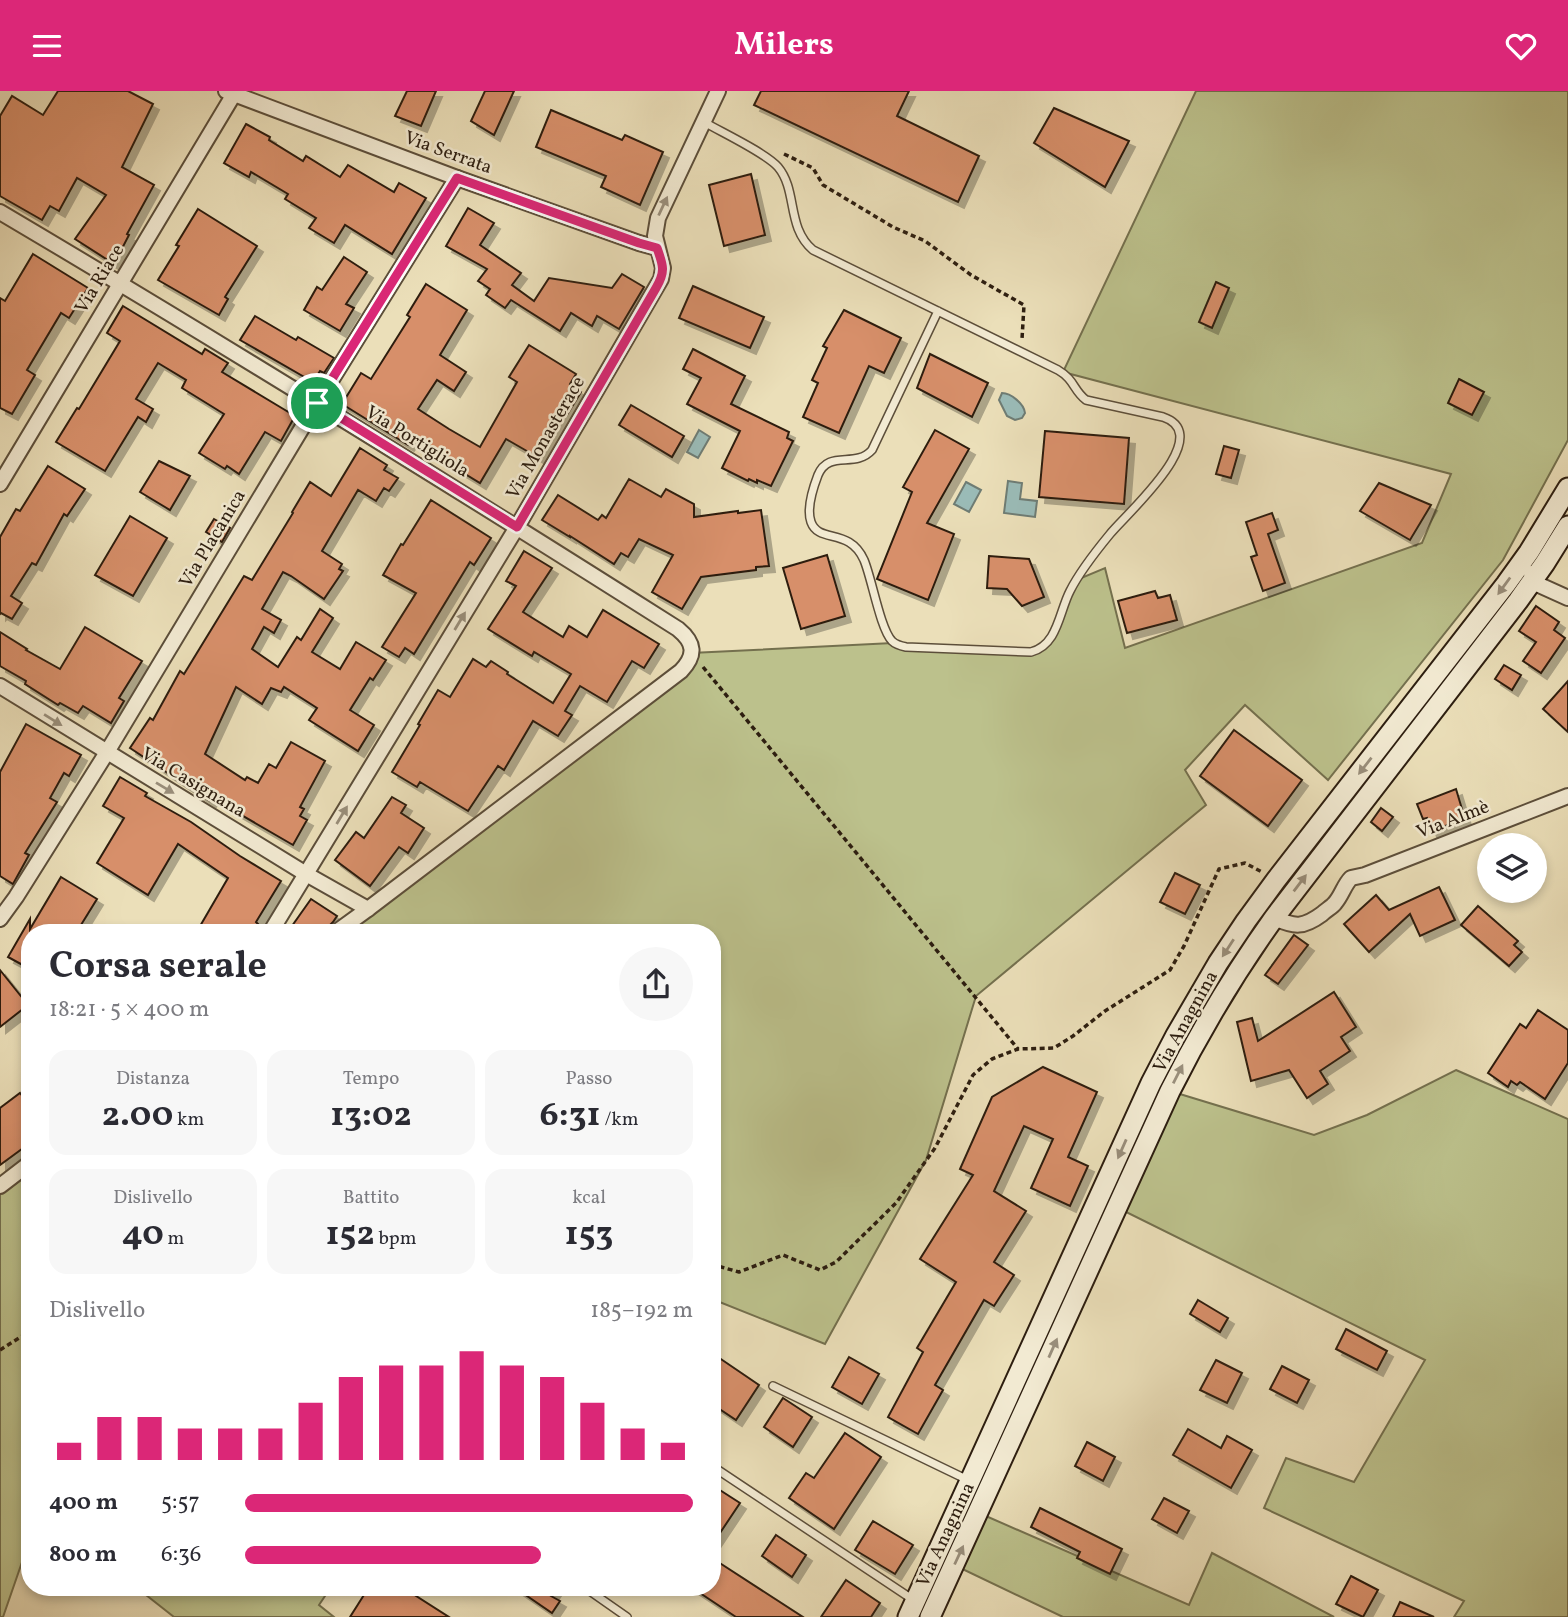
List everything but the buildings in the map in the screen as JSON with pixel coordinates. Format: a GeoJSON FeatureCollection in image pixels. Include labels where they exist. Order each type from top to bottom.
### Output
{"type":"FeatureCollection","features":[{"type":"Feature","properties":{"kind":"main road","name":"Via Anagnina"},"geometry":{"type":"LineString","coordinates":[[912,1609],[1151,1083],[1218,963],[1276,880],[1497,596],[1529,552],[1568,488]]}},
{"type":"Feature","properties":{"kind":"main road","name":"Via Anagnina"},"geometry":{"type":"LineString","coordinates":[[930,1617],[1178,1074],[1225,989],[1274,918],[1533,581],[1568,526]]}},
{"type":"Feature","properties":{"kind":"street","name":"Via Monasterace"},"geometry":{"type":"LineString","coordinates":[[275,924],[517,527],[662,279],[663,268],[655,229],[657,218],[718,91]]}},
{"type":"Feature","properties":{"kind":"street","name":"Via Serrata"},"geometry":{"type":"LineString","coordinates":[[230,93],[457,178],[657,248]]}},
{"type":"Feature","properties":{"kind":"street","name":"Via Riace"},"geometry":{"type":"LineString","coordinates":[[0,484],[230,93]]}},
{"type":"Feature","properties":{"kind":"street","name":"Via Placanica"},"geometry":{"type":"LineString","coordinates":[[0,919],[106,753],[317,403],[457,178]]}},
{"type":"Feature","properties":{"kind":"street","name":"Via Portigliola"},"geometry":{"type":"LineString","coordinates":[[0,212],[317,403],[678,629],[691,644],[691,653]]}},
{"type":"Feature","properties":{"kind":"street"},"geometry":{"type":"LineString","coordinates":[[1529,552],[1533,581],[1568,598]]}},
{"type":"Feature","properties":{"kind":"street"},"geometry":{"type":"LineString","coordinates":[[348,924],[681,671],[691,653]]}},
{"type":"Feature","properties":{"kind":"street","name":"Via Casignana"},"geometry":{"type":"LineString","coordinates":[[0,687],[306,874],[369,909]]}},
{"type":"Feature","properties":{"kind":"street","name":"Via Almè"},"geometry":{"type":"LineString","coordinates":[[1274,918],[1294,925],[1311,921],[1336,902],[1351,878],[1366,875],[1568,796]]}},
{"type":"Feature","properties":{"kind":"street"},"geometry":{"type":"LineString","coordinates":[[0,1186],[21,1170]]}},
{"type":"Feature","properties":{"kind":"lane"},"geometry":{"type":"LineString","coordinates":[[704,122],[767,158],[779,168],[785,179],[800,235],[813,250],[1021,351],[1070,378],[1078,393],[1086,400],[1163,417],[1174,422],[1181,431],[1180,444],[1168,468],[1090,559],[1070,591],[1054,631],[1044,647],[1037,651],[1027,653],[899,646],[893,643],[885,630],[866,564],[859,551],[850,542],[821,533],[811,523],[809,506],[818,473],[826,464],[836,460],[863,458],[873,450],[938,311]]}},
{"type":"Feature","properties":{"kind":"lane"},"geometry":{"type":"LineString","coordinates":[[773,1386],[970,1481]]}},
{"type":"Feature","properties":{"kind":"lane"},"geometry":{"type":"LineString","coordinates":[[721,1472],[912,1609]]}},
{"type":"Feature","properties":{"kind":"lane"},"geometry":{"type":"LineString","coordinates":[[597,1596],[627,1617]]}},
{"type":"Feature","properties":{"kind":"path"},"geometry":{"type":"LineString","coordinates":[[778,151],[813,168],[822,185],[893,227],[925,241],[971,275],[1024,305],[1021,351]]}},
{"type":"Feature","properties":{"kind":"path"},"geometry":{"type":"LineString","coordinates":[[691,653],[1018,1049]]}},
{"type":"Feature","properties":{"kind":"path"},"geometry":{"type":"LineString","coordinates":[[721,1267],[739,1272],[783,1255],[820,1270],[836,1262],[896,1203],[935,1148],[973,1075],[992,1059],[1018,1049],[1054,1048],[1073,1037],[1105,1011],[1170,970],[1184,946],[1219,869],[1245,863],[1276,880]]}},
{"type":"Feature","properties":{"kind":"path"},"geometry":{"type":"LineString","coordinates":[[0,1350],[21,1337]]}},
{"type":"Feature","properties":{"kind":"green space"},"geometry":{"type":"Polygon","coordinates":[[[1196,91],[1568,91],[1568,440],[1503,560],[1328,780],[1245,705],[1185,770],[1206,805],[976,996],[926,1160],[825,1344],[721,1303],[721,924],[347,924],[681,671],[691,653],[893,643],[1027,653],[1043,647],[1074,581],[1105,568],[1125,648],[1422,543],[1451,474],[1063,372],[1196,91]]]}},
{"type":"Feature","properties":{"kind":"green space"},"geometry":{"type":"Polygon","coordinates":[[[1456,1070],[1568,1119],[1568,1617],[1454,1617],[1464,1601],[1264,1508],[1286,1458],[1354,1482],[1425,1360],[1116,1207],[1170,1091],[1314,1135],[1367,1115],[1456,1070]]]}},
{"type":"Feature","properties":{"kind":"green space"},"geometry":{"type":"Polygon","coordinates":[[[21,1170],[21,1565],[3,1617],[0,1617],[0,1186],[21,1170]]]}},
{"type":"Feature","properties":{"kind":"green space"},"geometry":{"type":"Polygon","coordinates":[[[979,1513],[1189,1605],[1212,1553],[1334,1617],[1063,1617],[954,1565],[979,1513]]]}},
{"type":"Feature","properties":{"kind":"green space"},"geometry":{"type":"Polygon","coordinates":[[[147,1596],[325,1596],[319,1605],[334,1617],[174,1617],[147,1596]]]}},
{"type":"Feature","properties":{"kind":"water"},"geometry":{"type":"Polygon","coordinates":[[[1002,393],[1020,403],[1025,413],[1022,418],[1015,420],[1007,416],[999,400],[1002,393]]]}},
{"type":"Feature","properties":{"kind":"water"},"geometry":{"type":"Polygon","coordinates":[[[699,430],[710,437],[698,458],[687,452],[699,430]]]}},
{"type":"Feature","properties":{"kind":"water"},"geometry":{"type":"Polygon","coordinates":[[[1008,481],[1022,483],[1020,499],[1037,501],[1035,517],[1004,513],[1008,481]]]}},
{"type":"Feature","properties":{"kind":"water"},"geometry":{"type":"Polygon","coordinates":[[[966,482],[981,490],[969,512],[954,504],[966,482]]]}},
{"type":"Feature","properties":{"kind":"route"},"geometry":{"type":"LineString","coordinates":[[457,178],[657,248],[663,268],[662,279],[517,527],[317,403],[457,178]]}}]}
